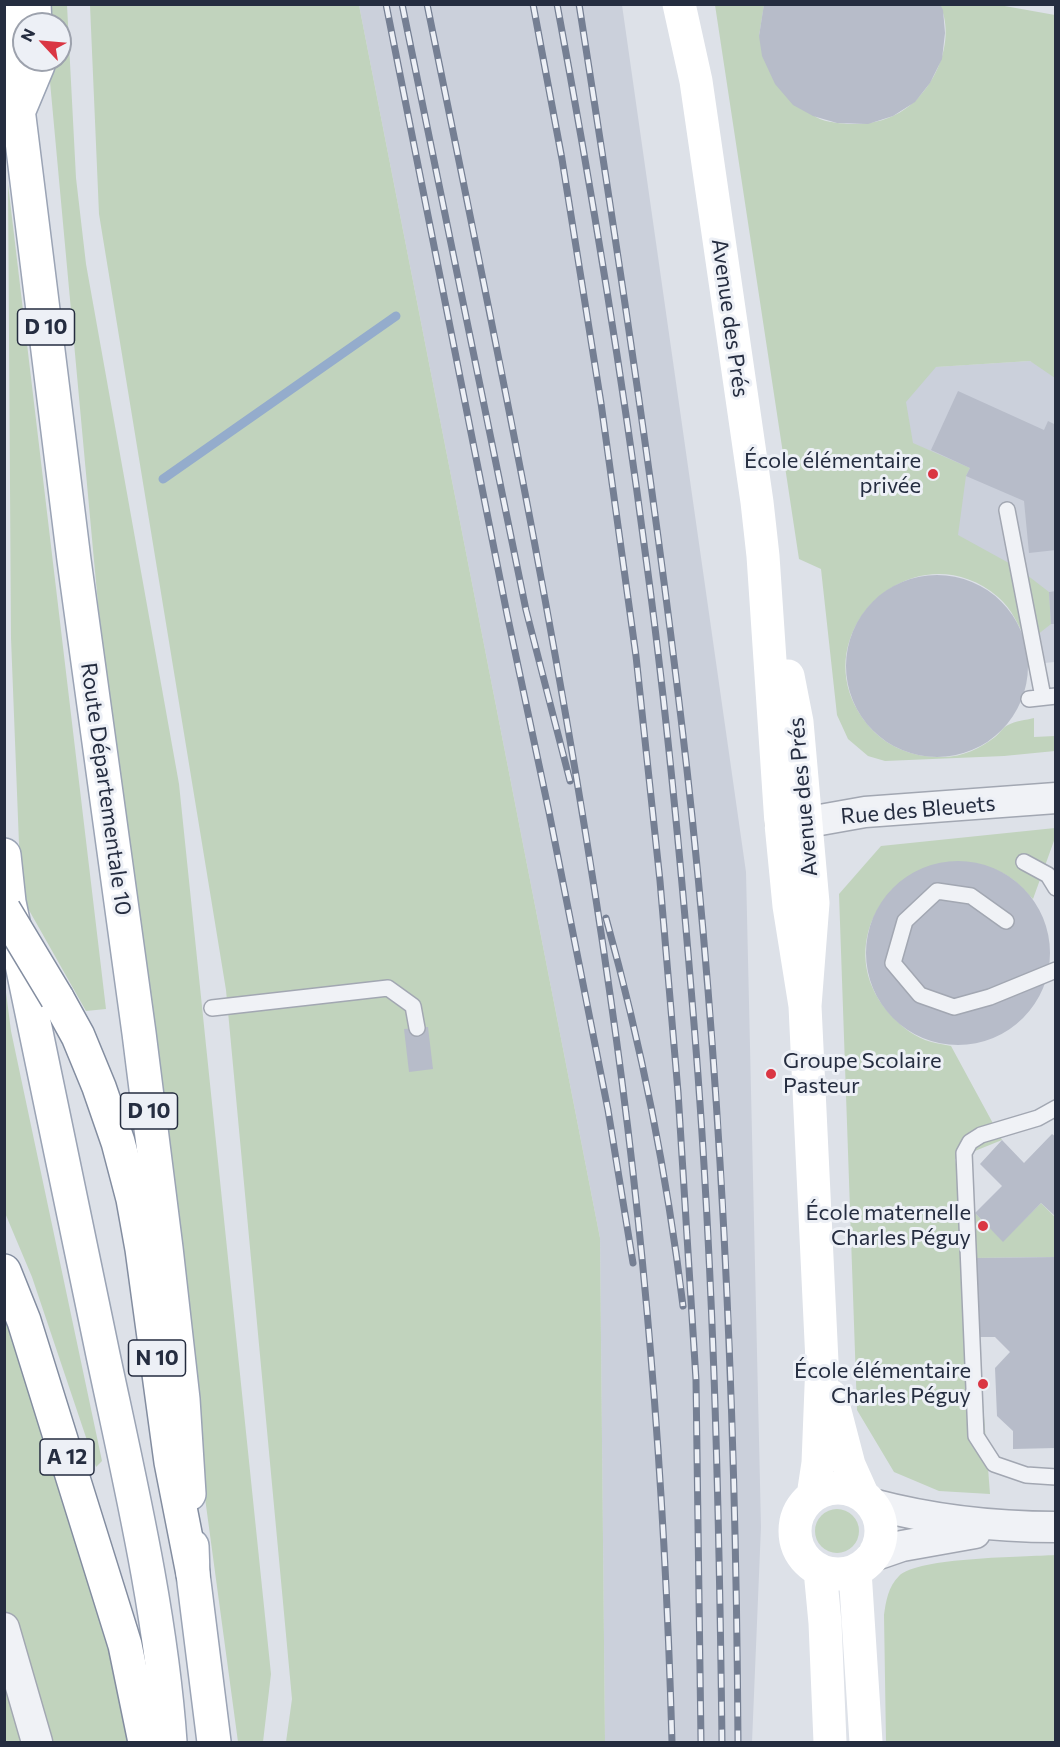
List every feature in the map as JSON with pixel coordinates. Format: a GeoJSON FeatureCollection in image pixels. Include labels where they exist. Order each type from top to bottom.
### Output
{"type":"FeatureCollection","features":[{"type":"Feature","properties":{"kind":"main road","name":"Route Départementale 10"},"geometry":{"type":"LineString","coordinates":[[5,4],[20,110],[74,560],[138,1021],[165,1237],[183,1399],[193,1574]]}},
{"type":"Feature","properties":{"kind":"main road","name":"Avenue des Prés"},"geometry":{"type":"LineString","coordinates":[[679,4],[696,81],[763,556],[797,722],[793,823],[813,903],[805,1006],[822,1362]]}},
{"type":"Feature","properties":{"kind":"main road","name":"Avenue des Prés"},"geometry":{"type":"LineString","coordinates":[[694,4],[696,81]]}},
{"type":"Feature","properties":{"kind":"main road","name":"D 10"},"geometry":{"type":"LineString","coordinates":[[20,110],[35,72]]}},
{"type":"Feature","properties":{"kind":"main road"},"geometry":{"type":"LineString","coordinates":[[4,855],[9,902],[151,1593],[167,1697],[170,1743]]}},
{"type":"Feature","properties":{"kind":"main road","name":"N 10"},"geometry":{"type":"LineString","coordinates":[[4,910],[57,998],[82,1046],[118,1142],[133,1199],[171,1462],[193,1574],[214,1743]]}},
{"type":"Feature","properties":{"kind":"main road","name":"A 12"},"geometry":{"type":"LineString","coordinates":[[4,1271],[24,1321],[125,1645],[145,1743]]}},
{"type":"Feature","properties":{"kind":"main road"},"geometry":{"type":"LineString","coordinates":[[813,1496],[818,1463],[822,1362]]}},
{"type":"Feature","properties":{"kind":"main road"},"geometry":{"type":"LineString","coordinates":[[822,1362],[849,1465],[879,1516],[882,1529],[880,1543],[864,1564],[843,1574],[820,1570],[808,1562],[800,1550],[795,1535],[802,1507],[813,1496],[837,1487],[850,1489],[867,1499]]}},
{"type":"Feature","properties":{"kind":"main road"},"geometry":{"type":"LineString","coordinates":[[864,1564],[866,1743]]}},
{"type":"Feature","properties":{"kind":"main road"},"geometry":{"type":"LineString","coordinates":[[820,1570],[825,1623],[830,1743]]}},
{"type":"Feature","properties":{"kind":"street","name":"Rue des Bleuets"},"geometry":{"type":"LineString","coordinates":[[793,823],[865,812],[1056,798]]}},
{"type":"Feature","properties":{"kind":"street"},"geometry":{"type":"LineString","coordinates":[[867,1499],[916,1515],[941,1519],[1042,1527]]}},
{"type":"Feature","properties":{"kind":"street"},"geometry":{"type":"LineString","coordinates":[[864,1564],[902,1545],[960,1535],[1042,1527]]}},
{"type":"Feature","properties":{"kind":"street"},"geometry":{"type":"LineString","coordinates":[[4,1628],[37,1743]]}},
{"type":"Feature","properties":{"kind":"lane"},"geometry":{"type":"LineString","coordinates":[[1007,510],[1043,697]]}},
{"type":"Feature","properties":{"kind":"lane"},"geometry":{"type":"LineString","coordinates":[[1024,862],[1048,875],[1056,888]]}},
{"type":"Feature","properties":{"kind":"lane"},"geometry":{"type":"LineString","coordinates":[[1006,921],[971,896],[937,891],[905,921],[893,963],[920,995],[954,1007],[990,997],[1056,970]]}},
{"type":"Feature","properties":{"kind":"lane"},"geometry":{"type":"LineString","coordinates":[[212,1008],[388,988],[413,1006],[417,1028]]}},
{"type":"Feature","properties":{"kind":"lane"},"geometry":{"type":"LineString","coordinates":[[1056,1108],[1038,1118],[981,1135],[970,1142],[964,1153],[976,1436],[994,1464],[1026,1475],[1056,1477]]}},
{"type":"Feature","properties":{"kind":"shaded area"},"geometry":{"type":"Polygon","coordinates":[[[359,5],[622,5],[746,872],[761,1527],[752,1742],[605,1742],[600,1238],[359,5]]]}},
{"type":"Feature","properties":{"kind":"shaded area","name":"École élémentaire privée"},"geometry":{"type":"Polygon","coordinates":[[[1030,361],[1055,371],[1055,662],[1033,664],[1015,609],[994,589],[940,568],[823,587],[902,369],[1030,361]]]}},
{"type":"Feature","properties":{"kind":"green space"},"geometry":{"type":"Polygon","coordinates":[[[43,5],[67,5],[67,12],[44,12],[43,5]]]}},
{"type":"Feature","properties":{"kind":"green space"},"geometry":{"type":"Polygon","coordinates":[[[90,5],[359,5],[600,1238],[605,1742],[286,1742],[292,1699],[226,990],[99,214],[90,5]]]}},
{"type":"Feature","properties":{"kind":"green space"},"geometry":{"type":"Polygon","coordinates":[[[715,5],[764,5],[759,36],[807,109],[820,119],[848,124],[871,123],[893,116],[907,108],[919,97],[938,69],[943,53],[946,36],[945,20],[940,5],[999,5],[1055,15],[1055,378],[1030,361],[936,367],[906,402],[913,443],[970,468],[966,476],[958,535],[1018,568],[1049,592],[1051,624],[1027,643],[1011,612],[998,597],[965,578],[932,574],[901,583],[874,601],[855,627],[846,658],[849,692],[868,725],[884,740],[902,750],[933,757],[958,755],[984,745],[1008,725],[1034,718],[1034,737],[1055,736],[1055,751],[1004,756],[885,761],[868,756],[848,739],[837,715],[821,569],[799,559],[715,5]]]}},
{"type":"Feature","properties":{"kind":"green space"},"geometry":{"type":"Polygon","coordinates":[[[49,72],[70,72],[76,178],[86,264],[179,784],[271,1674],[263,1742],[238,1742],[200,1461],[98,604],[49,72]]]}},
{"type":"Feature","properties":{"kind":"green space"},"geometry":{"type":"Polygon","coordinates":[[[8,184],[106,1009],[86,1011],[21,896],[11,638],[8,184]]]}},
{"type":"Feature","properties":{"kind":"green space"},"geometry":{"type":"Polygon","coordinates":[[[1055,828],[1055,838],[1033,899],[1006,875],[972,863],[940,864],[911,875],[888,895],[872,921],[866,951],[871,982],[889,1013],[920,1038],[951,1046],[1002,1140],[955,1159],[975,1253],[975,1213],[1003,1241],[1041,1203],[1055,1217],[1055,1257],[976,1258],[978,1337],[990,1494],[939,1491],[894,1472],[857,1410],[839,894],[881,846],[1055,828]]]}},
{"type":"Feature","properties":{"kind":"green space"},"geometry":{"type":"Polygon","coordinates":[[[4,977],[11,1031],[102,1461],[96,1467],[32,1277],[5,1213],[4,977]]]}},
{"type":"Feature","properties":{"kind":"green space"},"geometry":{"type":"Polygon","coordinates":[[[4,1301],[155,1742],[5,1742],[4,1301]]]}},
{"type":"Feature","properties":{"kind":"green space"},"geometry":{"type":"Polygon","coordinates":[[[837,1509],[852,1516],[859,1531],[852,1546],[837,1553],[822,1546],[815,1531],[822,1516],[837,1509]]]}},
{"type":"Feature","properties":{"kind":"green space"},"geometry":{"type":"Polygon","coordinates":[[[1055,1555],[1055,1742],[886,1742],[884,1615],[890,1589],[895,1580],[910,1570],[927,1565],[1055,1555]]]}},
{"type":"Feature","properties":{"kind":"building"},"geometry":{"type":"Polygon","coordinates":[[[764,4],[940,4],[943,10],[945,33],[942,59],[930,83],[915,102],[893,116],[868,124],[837,123],[813,116],[793,105],[775,84],[762,56],[759,36],[764,4]]]}},
{"type":"Feature","properties":{"kind":"building"},"geometry":{"type":"Polygon","coordinates":[[[958,391],[1044,430],[1048,421],[1056,425],[1056,550],[1029,553],[1024,501],[966,476],[970,468],[931,450],[958,391]]]}},
{"type":"Feature","properties":{"kind":"building"},"geometry":{"type":"Polygon","coordinates":[[[937,575],[955,576],[972,581],[1002,601],[1022,631],[1027,648],[1027,684],[1022,701],[1002,731],[972,751],[955,756],[937,757],[919,756],[902,751],[872,731],[852,701],[847,684],[846,666],[847,648],[852,631],[872,601],[902,581],[919,576],[937,575]]]}},
{"type":"Feature","properties":{"kind":"building"},"geometry":{"type":"Polygon","coordinates":[[[1056,591],[1056,624],[1051,624],[1049,592],[1056,591]]]}},
{"type":"Feature","properties":{"kind":"building"},"geometry":{"type":"Polygon","coordinates":[[[958,861],[993,868],[1023,888],[1043,918],[1050,953],[1043,988],[1023,1018],[993,1038],[958,1045],[923,1038],[893,1018],[873,988],[866,953],[873,918],[893,888],[923,868],[958,861]]]}},
{"type":"Feature","properties":{"kind":"building"},"geometry":{"type":"Polygon","coordinates":[[[428,1027],[433,1069],[409,1072],[404,1029],[428,1027]]]}},
{"type":"Feature","properties":{"kind":"building"},"geometry":{"type":"Polygon","coordinates":[[[1052,1134],[1056,1137],[1056,1217],[1041,1203],[1003,1242],[975,1213],[1002,1186],[980,1164],[1002,1140],[1024,1163],[1052,1134]]]}},
{"type":"Feature","properties":{"kind":"building"},"geometry":{"type":"Polygon","coordinates":[[[1056,1257],[1056,1448],[1013,1449],[1013,1431],[997,1416],[995,1368],[1010,1352],[995,1337],[978,1337],[976,1258],[1056,1257]]]}},
{"type":"Feature","properties":{"kind":"waterway"},"geometry":{"type":"LineString","coordinates":[[163,479],[396,316]]}},
{"type":"Feature","properties":{"kind":"railway"},"geometry":{"type":"LineString","coordinates":[[386,4],[608,1110],[633,1263]]}},
{"type":"Feature","properties":{"kind":"railway"},"geometry":{"type":"LineString","coordinates":[[402,4],[526,610],[570,781]]}},
{"type":"Feature","properties":{"kind":"railway"},"geometry":{"type":"LineString","coordinates":[[427,4],[502,374],[549,622],[610,994],[634,1180],[652,1368],[659,1461],[672,1742]]}},
{"type":"Feature","properties":{"kind":"railway"},"geometry":{"type":"LineString","coordinates":[[533,4],[562,159],[601,403],[636,656],[660,881],[678,1092],[696,1380],[701,1742]]}},
{"type":"Feature","properties":{"kind":"railway"},"geometry":{"type":"LineString","coordinates":[[557,4],[616,345],[652,605],[676,824],[699,1082],[710,1271],[717,1459],[722,1742]]}},
{"type":"Feature","properties":{"kind":"railway"},"geometry":{"type":"LineString","coordinates":[[579,4],[651,482],[676,674],[699,891],[710,1012],[725,1255],[734,1499],[738,1742]]}},
{"type":"Feature","properties":{"kind":"railway"},"geometry":{"type":"LineString","coordinates":[[606,918],[631,1013],[652,1110],[683,1306]]}},
{"type":"Feature","properties":{"kind":"place","name":"École élémentaire privée"},"geometry":{"type":"Point","coordinates":[933,474]}},
{"type":"Feature","properties":{"kind":"place","name":"Groupe Scolaire Pasteur"},"geometry":{"type":"Point","coordinates":[771,1074]}},
{"type":"Feature","properties":{"kind":"place","name":"École maternelle Charles Péguy"},"geometry":{"type":"Point","coordinates":[983,1226]}},
{"type":"Feature","properties":{"kind":"place","name":"École élémentaire Charles Péguy"},"geometry":{"type":"Point","coordinates":[983,1384]}}]}
